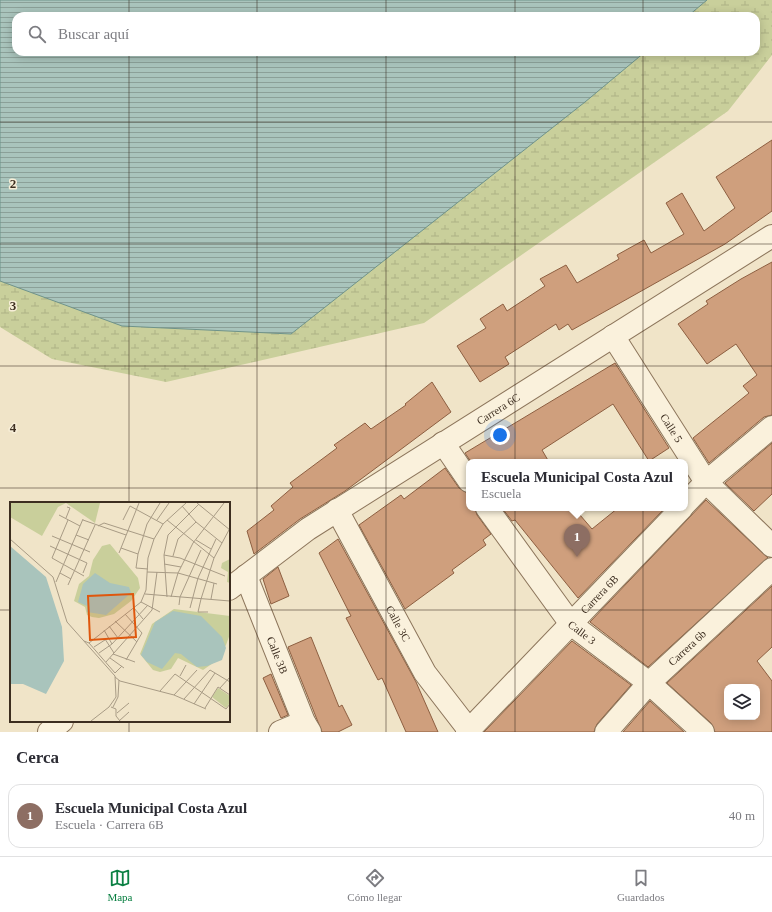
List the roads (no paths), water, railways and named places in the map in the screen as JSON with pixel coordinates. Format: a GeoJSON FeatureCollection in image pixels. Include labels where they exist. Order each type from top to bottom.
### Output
{"type":"FeatureCollection","features":[{"type":"Feature","properties":{"kind":"street","name":"Carrera 6C"},"geometry":{"type":"LineString","coordinates":[[237,583],[308,529],[337,510],[771,238]]}},
{"type":"Feature","properties":{"kind":"street","name":"Calle 5"},"geometry":{"type":"LineString","coordinates":[[613,336],[706,482],[772,546]]}},
{"type":"Feature","properties":{"kind":"street"},"geometry":{"type":"LineString","coordinates":[[688,501],[706,482],[772,427]]}},
{"type":"Feature","properties":{"kind":"street"},"geometry":{"type":"LineString","coordinates":[[443,443],[466,477]]}},
{"type":"Feature","properties":{"kind":"street","name":"Calle 3C"},"geometry":{"type":"LineString","coordinates":[[337,510],[425,673],[468,731]]}},
{"type":"Feature","properties":{"kind":"street","name":"Calle 3"},"geometry":{"type":"LineString","coordinates":[[489,511],[571,624],[649,682],[703,732]]}},
{"type":"Feature","properties":{"kind":"street","name":"Carrera 6B"},"geometry":{"type":"LineString","coordinates":[[468,731],[679,511]]}},
{"type":"Feature","properties":{"kind":"street","name":"Carrera 6b"},"geometry":{"type":"LineString","coordinates":[[606,732],[649,682],[772,569]]}},
{"type":"Feature","properties":{"kind":"street","name":"Calle 3B"},"geometry":{"type":"LineString","coordinates":[[237,583],[307,727]]}},
{"type":"Feature","properties":{"kind":"street"},"geometry":{"type":"LineString","coordinates":[[49,732],[61,722]]}},
{"type":"Feature","properties":{"kind":"street"},"geometry":{"type":"LineString","coordinates":[[280,732],[307,727]]}},
{"type":"Feature","properties":{"kind":"water"},"geometry":{"type":"Polygon","coordinates":[[[0,0],[707,0],[693,12],[12,12],[12,56],[640,56],[585,102],[291,334],[122,326],[0,281],[0,0]]]}},
{"type":"Feature","properties":{"kind":"place","name":"Escuela Municipal Costa Azul"},"geometry":{"type":"Point","coordinates":[577,557]}}]}
